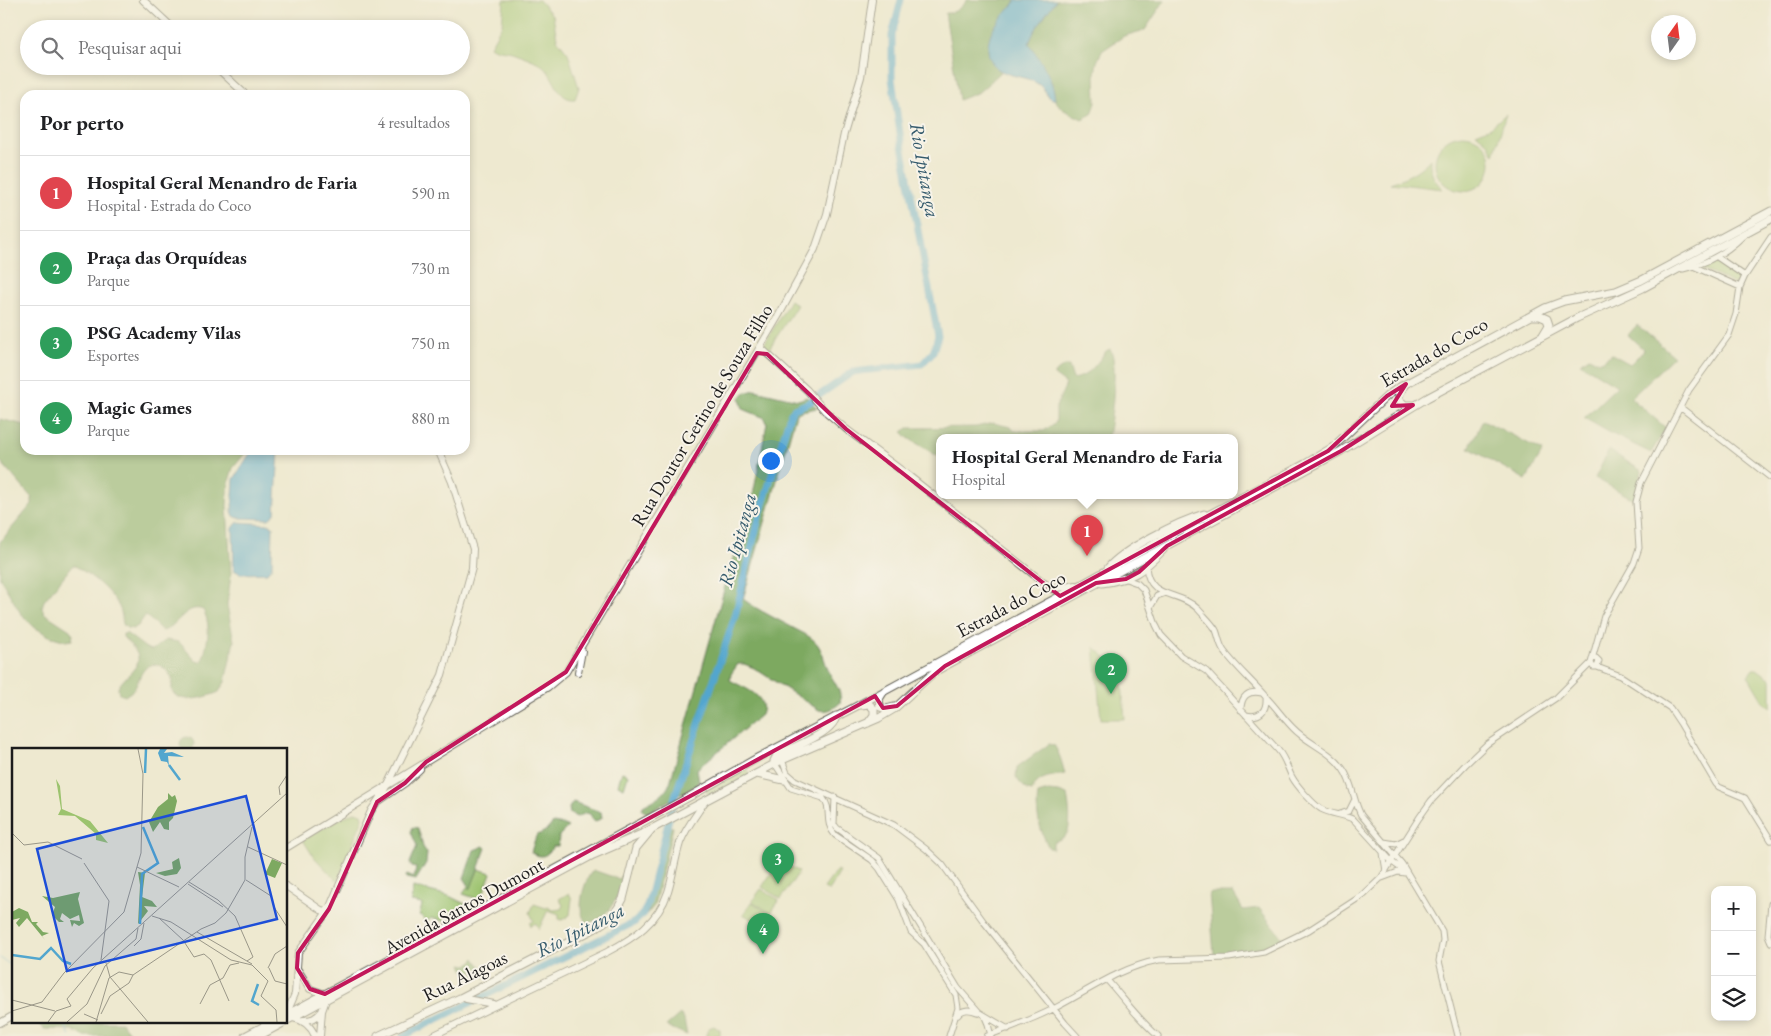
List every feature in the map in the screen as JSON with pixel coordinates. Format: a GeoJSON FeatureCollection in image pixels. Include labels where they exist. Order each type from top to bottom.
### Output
{"type":"FeatureCollection","features":[{"type":"Feature","properties":{"kind":"main road"},"geometry":{"type":"LineString","coordinates":[[143,0],[164,20]]}},
{"type":"Feature","properties":{"kind":"main road","name":"Rua Doutor Gerino de Souza Filho"},"geometry":{"type":"LineString","coordinates":[[288,847],[548,687],[566,672],[790,296],[820,237],[832,194],[844,134],[861,77],[872,0]]}},
{"type":"Feature","properties":{"kind":"main road"},"geometry":{"type":"LineString","coordinates":[[225,75],[241,90]]}},
{"type":"Feature","properties":{"kind":"main road","name":"Estrada do Coco"},"geometry":{"type":"LineString","coordinates":[[1238,499],[1333,447],[1387,396],[1406,384],[1528,316],[1554,304],[1610,292],[1642,280],[1771,211]]}},
{"type":"Feature","properties":{"kind":"main road","name":"Estrada do Coco"},"geometry":{"type":"LineString","coordinates":[[660,825],[782,760],[886,715],[934,672],[1341,451],[1413,405],[1577,318],[1643,288],[1771,218]]}},
{"type":"Feature","properties":{"kind":"main road"},"geometry":{"type":"LineString","coordinates":[[1528,316],[1540,316],[1547,319],[1549,326],[1542,336]]}},
{"type":"Feature","properties":{"kind":"main road"},"geometry":{"type":"LineString","coordinates":[[758,350],[765,353],[807,390],[825,411],[846,429],[936,497]]}},
{"type":"Feature","properties":{"kind":"main road"},"geometry":{"type":"LineString","coordinates":[[1406,384],[1400,393],[1399,400],[1404,405],[1413,405]]}},
{"type":"Feature","properties":{"kind":"main road"},"geometry":{"type":"LineString","coordinates":[[322,1011],[310,1020],[301,1020],[289,1016],[295,994],[298,953],[329,909],[370,811],[388,785],[442,675],[472,568],[473,549],[452,482],[440,455]]}},
{"type":"Feature","properties":{"kind":"main road"},"geometry":{"type":"LineString","coordinates":[[938,499],[1052,589],[1072,587],[1086,582]]}},
{"type":"Feature","properties":{"kind":"main road","name":"Estrada do Coco"},"geometry":{"type":"LineString","coordinates":[[657,814],[759,757],[1106,571],[1122,554],[1190,518],[1221,508],[1238,499]]}},
{"type":"Feature","properties":{"kind":"main road"},"geometry":{"type":"LineString","coordinates":[[1096,584],[1126,579],[1146,567],[1167,546]]}},
{"type":"Feature","properties":{"kind":"main road"},"geometry":{"type":"LineString","coordinates":[[1045,604],[1052,589]]}},
{"type":"Feature","properties":{"kind":"main road"},"geometry":{"type":"LineString","coordinates":[[578,672],[582,646]]}},
{"type":"Feature","properties":{"kind":"main road"},"geometry":{"type":"LineString","coordinates":[[886,689],[878,699],[880,706],[886,709],[897,706]]}},
{"type":"Feature","properties":{"kind":"main road"},"geometry":{"type":"LineString","coordinates":[[857,706],[869,704],[874,709],[874,715],[866,725]]}},
{"type":"Feature","properties":{"kind":"main road"},"geometry":{"type":"LineString","coordinates":[[775,764],[774,761],[777,755],[827,730],[835,722],[836,716]]}},
{"type":"Feature","properties":{"kind":"main road","name":"Rua Doutor Gerino de Souza Filho"},"geometry":{"type":"LineString","coordinates":[[377,802],[405,783],[426,762]]}},
{"type":"Feature","properties":{"kind":"main road"},"geometry":{"type":"LineString","coordinates":[[757,774],[784,780]]}},
{"type":"Feature","properties":{"kind":"main road"},"geometry":{"type":"LineString","coordinates":[[432,1036],[492,1004],[628,941],[648,926],[658,912],[668,892],[681,841],[686,830],[706,800]]}},
{"type":"Feature","properties":{"kind":"main road","name":"Avenida Santos Dumont"},"geometry":{"type":"LineString","coordinates":[[326,997],[657,814]]}},
{"type":"Feature","properties":{"kind":"main road","name":"Avenida Santos Dumont"},"geometry":{"type":"LineString","coordinates":[[289,1016],[593,855],[660,825]]}},
{"type":"Feature","properties":{"kind":"main road","name":"Rua Alagoas"},"geometry":{"type":"LineString","coordinates":[[378,1036],[463,999],[594,929],[610,918],[623,899],[636,848],[651,830]]}},
{"type":"Feature","properties":{"kind":"main road"},"geometry":{"type":"LineString","coordinates":[[288,887],[323,911],[329,909]]}},
{"type":"Feature","properties":{"kind":"main road"},"geometry":{"type":"LineString","coordinates":[[308,902],[318,916],[318,924]]}},
{"type":"Feature","properties":{"kind":"main road"},"geometry":{"type":"LineString","coordinates":[[297,968],[310,989],[326,997],[322,1011],[320,1036]]}},
{"type":"Feature","properties":{"kind":"main road"},"geometry":{"type":"LineString","coordinates":[[295,994],[310,989]]}},
{"type":"Feature","properties":{"kind":"main road"},"geometry":{"type":"LineString","coordinates":[[463,999],[492,1004]]}},
{"type":"Feature","properties":{"kind":"main road"},"geometry":{"type":"LineString","coordinates":[[0,1023],[12,1016]]}},
{"type":"Feature","properties":{"kind":"main road"},"geometry":{"type":"LineString","coordinates":[[301,1020],[310,1027],[315,1036]]}},
{"type":"Feature","properties":{"kind":"main road"},"geometry":{"type":"LineString","coordinates":[[245,1036],[268,1024]]}},
{"type":"Feature","properties":{"kind":"main road","name":"Avenida Santos Dumont"},"geometry":{"type":"LineString","coordinates":[[259,1036],[282,1024]]}},
{"type":"Feature","properties":{"kind":"street"},"geometry":{"type":"LineString","coordinates":[[1675,270],[1693,266],[1717,257],[1729,249],[1747,232]]}},
{"type":"Feature","properties":{"kind":"street"},"geometry":{"type":"LineString","coordinates":[[1596,663],[1595,646],[1604,616],[1634,563],[1639,548],[1636,502],[1641,483],[1695,380],[1729,335],[1736,314],[1740,287],[1744,276],[1771,237]]}},
{"type":"Feature","properties":{"kind":"street"},"geometry":{"type":"LineString","coordinates":[[1717,257],[1744,276]]}},
{"type":"Feature","properties":{"kind":"street"},"geometry":{"type":"LineString","coordinates":[[1693,266],[1740,287]]}},
{"type":"Feature","properties":{"kind":"street"},"geometry":{"type":"LineString","coordinates":[[1680,407],[1771,478]]}},
{"type":"Feature","properties":{"kind":"street"},"geometry":{"type":"LineString","coordinates":[[1146,567],[1150,583],[1158,590],[1188,601],[1197,608],[1215,629],[1225,652],[1299,735],[1327,752],[1342,767],[1349,780],[1358,810],[1396,856],[1444,935],[1438,961],[1458,1036]]}},
{"type":"Feature","properties":{"kind":"street"},"geometry":{"type":"LineString","coordinates":[[1126,579],[1137,583],[1142,588],[1161,634],[1182,656],[1206,671],[1280,752],[1293,779],[1315,804],[1322,809],[1351,818],[1392,862],[1407,873]]}},
{"type":"Feature","properties":{"kind":"street"},"geometry":{"type":"LineString","coordinates":[[1151,606],[1157,596],[1168,593]]}},
{"type":"Feature","properties":{"kind":"street"},"geometry":{"type":"LineString","coordinates":[[1596,663],[1670,708],[1716,784],[1720,788],[1745,798],[1771,840]]}},
{"type":"Feature","properties":{"kind":"street"},"geometry":{"type":"LineString","coordinates":[[985,1017],[989,1028],[988,1036],[1021,1025],[1106,980],[1140,965],[1159,960],[1229,958],[1259,954],[1309,930],[1363,895],[1381,878],[1419,818],[1447,783],[1487,744],[1556,698],[1582,672],[1596,663]]}},
{"type":"Feature","properties":{"kind":"street"},"geometry":{"type":"LineString","coordinates":[[1241,710],[1242,700],[1245,695],[1254,692],[1264,694]]}},
{"type":"Feature","properties":{"kind":"street"},"geometry":{"type":"LineString","coordinates":[[1246,715],[1254,716],[1261,714],[1266,707],[1264,694]]}},
{"type":"Feature","properties":{"kind":"street"},"geometry":{"type":"LineString","coordinates":[[782,760],[788,773],[795,780],[894,825],[926,849],[942,864],[984,922],[1077,1036]]}},
{"type":"Feature","properties":{"kind":"street"},"geometry":{"type":"LineString","coordinates":[[775,764],[784,780],[794,790],[823,798],[827,806],[828,826],[835,835],[872,860],[879,868],[899,900],[907,923],[915,937],[924,944],[956,995],[958,1008],[950,1035]]}},
{"type":"Feature","properties":{"kind":"street"},"geometry":{"type":"LineString","coordinates":[[789,786],[790,781],[795,780]]}},
{"type":"Feature","properties":{"kind":"street"},"geometry":{"type":"LineString","coordinates":[[835,797],[834,824],[836,828],[870,850],[884,864],[958,988],[985,1017],[1008,1029]]}},
{"type":"Feature","properties":{"kind":"street"},"geometry":{"type":"LineString","coordinates":[[1339,814],[1351,809],[1354,798]]}},
{"type":"Feature","properties":{"kind":"street"},"geometry":{"type":"LineString","coordinates":[[835,814],[844,802]]}},
{"type":"Feature","properties":{"kind":"street"},"geometry":{"type":"LineString","coordinates":[[1357,824],[1360,819],[1366,821]]}},
{"type":"Feature","properties":{"kind":"street"},"geometry":{"type":"LineString","coordinates":[[1383,842],[1396,844],[1406,840]]}},
{"type":"Feature","properties":{"kind":"street"},"geometry":{"type":"LineString","coordinates":[[1383,852],[1386,872]]}},
{"type":"Feature","properties":{"kind":"street"},"geometry":{"type":"LineString","coordinates":[[1381,878],[1398,872],[1407,873]]}},
{"type":"Feature","properties":{"kind":"street"},"geometry":{"type":"LineString","coordinates":[[1771,904],[1768,935],[1771,942]]}},
{"type":"Feature","properties":{"kind":"street"},"geometry":{"type":"LineString","coordinates":[[907,923],[911,918],[917,918]]}},
{"type":"Feature","properties":{"kind":"street"},"geometry":{"type":"LineString","coordinates":[[915,937],[919,937],[924,932]]}},
{"type":"Feature","properties":{"kind":"street"},"geometry":{"type":"LineString","coordinates":[[1106,980],[1130,1005],[1140,1019],[1158,1036]]}},
{"type":"Feature","properties":{"kind":"street"},"geometry":{"type":"LineString","coordinates":[[956,1018],[960,1012],[966,1010],[979,1012]]}},
{"type":"Feature","properties":{"kind":"highlighted area"},"geometry":{"type":"Polygon","coordinates":[[[757,353],[767,354],[846,429],[1060,596],[1328,451],[1387,396],[1406,384],[1392,406],[1413,405],[1341,451],[1167,546],[1139,572],[1126,579],[1096,583],[945,666],[897,706],[883,708],[875,696],[325,994],[310,989],[297,968],[298,953],[329,909],[377,802],[405,783],[426,762],[566,672],[757,353]]]}},
{"type":"Feature","properties":{"kind":"green space"},"geometry":{"type":"Polygon","coordinates":[[[504,0],[539,0],[553,16],[557,39],[568,53],[579,88],[575,99],[569,99],[565,96],[557,88],[548,71],[537,62],[512,52],[497,50],[490,46],[502,25],[504,0]]]}},
{"type":"Feature","properties":{"kind":"green space"},"geometry":{"type":"Polygon","coordinates":[[[967,0],[1017,0],[991,33],[993,65],[1001,72],[979,92],[959,100],[945,13],[955,11],[967,0]]]}},
{"type":"Feature","properties":{"kind":"green space"},"geometry":{"type":"Polygon","coordinates":[[[1056,0],[1165,0],[1145,30],[1124,36],[1102,51],[1095,73],[1096,103],[1092,114],[1082,119],[1062,109],[1055,100],[1053,85],[1029,44],[1037,27],[1056,0]]]}},
{"type":"Feature","properties":{"kind":"green space"},"geometry":{"type":"Polygon","coordinates":[[[1506,114],[1494,155],[1488,143],[1476,133],[1491,127],[1506,114]]]}},
{"type":"Feature","properties":{"kind":"green space"},"geometry":{"type":"Polygon","coordinates":[[[1463,135],[1474,137],[1483,143],[1489,152],[1491,163],[1489,174],[1483,183],[1474,189],[1463,191],[1452,189],[1443,183],[1437,174],[1435,163],[1437,152],[1443,143],[1452,137],[1463,135]]]}},
{"type":"Feature","properties":{"kind":"green space"},"geometry":{"type":"Polygon","coordinates":[[[1430,159],[1430,168],[1433,176],[1443,189],[1390,183],[1412,174],[1430,159]]]}},
{"type":"Feature","properties":{"kind":"green space"},"geometry":{"type":"Polygon","coordinates":[[[1717,260],[1743,277],[1739,286],[1701,269],[1701,266],[1717,260]]]}},
{"type":"Feature","properties":{"kind":"green space"},"geometry":{"type":"Polygon","coordinates":[[[790,300],[797,305],[767,352],[762,348],[790,300]]]}},
{"type":"Feature","properties":{"kind":"green space"},"geometry":{"type":"Polygon","coordinates":[[[1637,325],[1674,356],[1631,398],[1666,428],[1651,453],[1584,418],[1617,386],[1580,363],[1589,357],[1599,362],[1612,354],[1630,364],[1644,350],[1628,335],[1637,325]]]}},
{"type":"Feature","properties":{"kind":"green space"},"geometry":{"type":"Polygon","coordinates":[[[1110,349],[1114,365],[1108,434],[936,434],[936,455],[908,438],[902,432],[908,428],[976,427],[993,423],[1011,427],[1014,431],[1044,431],[1056,422],[1056,407],[1066,384],[1054,373],[1064,366],[1069,366],[1073,379],[1079,378],[1092,369],[1106,351],[1110,349]]]}},
{"type":"Feature","properties":{"kind":"green space"},"geometry":{"type":"Polygon","coordinates":[[[755,390],[798,400],[807,397],[817,408],[801,411],[796,414],[743,599],[811,638],[816,643],[839,691],[840,703],[830,710],[819,710],[754,668],[738,664],[731,674],[730,680],[748,689],[758,697],[762,708],[761,715],[697,769],[699,781],[695,786],[647,813],[642,810],[643,806],[662,795],[670,783],[736,547],[753,495],[767,423],[765,418],[743,409],[740,398],[744,393],[755,390]]]}},
{"type":"Feature","properties":{"kind":"green space"},"geometry":{"type":"Polygon","coordinates":[[[0,419],[20,424],[20,455],[244,455],[233,468],[229,481],[227,505],[231,575],[227,605],[234,641],[225,682],[219,692],[196,699],[178,697],[173,692],[172,679],[169,673],[161,666],[154,664],[145,669],[132,691],[125,696],[119,694],[118,688],[138,662],[136,652],[123,637],[123,634],[126,633],[146,648],[152,650],[166,640],[179,642],[196,661],[202,662],[208,629],[203,610],[197,609],[187,612],[163,631],[145,616],[138,626],[133,629],[127,628],[123,625],[120,609],[112,596],[93,578],[73,565],[44,601],[42,607],[44,613],[70,630],[73,635],[72,640],[66,641],[49,636],[34,627],[21,614],[0,578],[0,542],[32,504],[32,498],[0,461],[0,419]]]}},
{"type":"Feature","properties":{"kind":"green space"},"geometry":{"type":"Polygon","coordinates":[[[1483,420],[1543,451],[1526,480],[1469,448],[1483,420]]]}},
{"type":"Feature","properties":{"kind":"green space"},"geometry":{"type":"Polygon","coordinates":[[[1609,450],[1642,471],[1635,500],[1595,478],[1609,450]]]}},
{"type":"Feature","properties":{"kind":"green space"},"geometry":{"type":"Polygon","coordinates":[[[1094,647],[1121,670],[1125,719],[1101,719],[1094,647]]]}},
{"type":"Feature","properties":{"kind":"green space"},"geometry":{"type":"Polygon","coordinates":[[[1753,669],[1757,669],[1771,679],[1771,707],[1764,703],[1748,676],[1753,669]]]}},
{"type":"Feature","properties":{"kind":"green space"},"geometry":{"type":"Polygon","coordinates":[[[187,737],[193,741],[192,748],[182,748],[180,744],[182,739],[187,737]]]}},
{"type":"Feature","properties":{"kind":"green space"},"geometry":{"type":"Polygon","coordinates":[[[1049,744],[1054,745],[1056,748],[1065,774],[1045,778],[1038,782],[1032,791],[1027,790],[1016,777],[1017,767],[1049,744]]]}},
{"type":"Feature","properties":{"kind":"green space"},"geometry":{"type":"Polygon","coordinates":[[[747,768],[750,775],[709,797],[706,790],[747,768]]]}},
{"type":"Feature","properties":{"kind":"green space"},"geometry":{"type":"Polygon","coordinates":[[[622,772],[628,775],[624,788],[618,785],[622,772]]]}},
{"type":"Feature","properties":{"kind":"green space"},"geometry":{"type":"Polygon","coordinates":[[[1048,791],[1067,795],[1069,811],[1069,829],[1067,834],[1053,843],[1053,849],[1049,848],[1043,835],[1037,808],[1038,794],[1048,791]]]}},
{"type":"Feature","properties":{"kind":"green space"},"geometry":{"type":"Polygon","coordinates":[[[573,802],[601,812],[602,818],[596,821],[592,819],[590,814],[586,813],[577,817],[570,814],[569,808],[573,802]]]}},
{"type":"Feature","properties":{"kind":"green space"},"geometry":{"type":"Polygon","coordinates":[[[355,812],[362,814],[363,818],[338,880],[336,880],[313,856],[303,840],[335,821],[355,812]]]}},
{"type":"Feature","properties":{"kind":"green space"},"geometry":{"type":"Polygon","coordinates":[[[553,823],[568,827],[559,836],[558,846],[554,846],[547,854],[542,856],[531,852],[536,836],[547,830],[553,823]]]}},
{"type":"Feature","properties":{"kind":"green space"},"geometry":{"type":"Polygon","coordinates":[[[413,827],[418,828],[423,847],[427,853],[426,863],[416,880],[406,878],[407,875],[414,878],[416,868],[412,867],[410,863],[417,846],[411,832],[413,827]]]}},
{"type":"Feature","properties":{"kind":"green space"},"geometry":{"type":"Polygon","coordinates":[[[669,827],[673,827],[654,906],[647,914],[669,827]]]}},
{"type":"Feature","properties":{"kind":"green space"},"geometry":{"type":"Polygon","coordinates":[[[484,846],[486,848],[469,889],[464,878],[474,850],[484,846]]]}},
{"type":"Feature","properties":{"kind":"green space"},"geometry":{"type":"Polygon","coordinates":[[[780,860],[799,872],[781,899],[762,887],[780,860]]]}},
{"type":"Feature","properties":{"kind":"green space"},"geometry":{"type":"Polygon","coordinates":[[[478,869],[491,873],[481,900],[463,894],[478,869]]]}},
{"type":"Feature","properties":{"kind":"green space"},"geometry":{"type":"Polygon","coordinates":[[[593,870],[619,879],[622,875],[624,876],[612,906],[602,916],[588,923],[584,919],[581,905],[586,881],[593,870]]]}},
{"type":"Feature","properties":{"kind":"green space"},"geometry":{"type":"Polygon","coordinates":[[[837,870],[840,872],[829,891],[824,888],[837,870]]]}},
{"type":"Feature","properties":{"kind":"green space"},"geometry":{"type":"Polygon","coordinates":[[[413,887],[449,896],[471,907],[443,921],[431,918],[428,921],[420,915],[422,904],[411,902],[413,887]]]}},
{"type":"Feature","properties":{"kind":"green space"},"geometry":{"type":"Polygon","coordinates":[[[761,889],[779,900],[771,913],[752,901],[761,889]]]}},
{"type":"Feature","properties":{"kind":"green space"},"geometry":{"type":"Polygon","coordinates":[[[569,893],[572,899],[570,915],[562,920],[559,919],[559,914],[548,910],[539,929],[536,923],[531,926],[530,923],[534,921],[530,913],[534,904],[553,910],[561,909],[563,905],[559,899],[569,893]]]}},
{"type":"Feature","properties":{"kind":"green space"},"geometry":{"type":"Polygon","coordinates":[[[1209,893],[1233,893],[1243,910],[1259,908],[1283,939],[1262,949],[1214,955],[1209,893]]]}},
{"type":"Feature","properties":{"kind":"green space"},"geometry":{"type":"Polygon","coordinates":[[[752,902],[770,914],[762,926],[743,914],[752,902]]]}},
{"type":"Feature","properties":{"kind":"green space"},"geometry":{"type":"Polygon","coordinates":[[[475,958],[486,972],[488,978],[486,979],[480,975],[476,979],[473,978],[474,971],[465,972],[462,964],[468,965],[475,958]]]}},
{"type":"Feature","properties":{"kind":"green space"},"geometry":{"type":"Polygon","coordinates":[[[680,1014],[684,1019],[687,1035],[666,1026],[680,1014]]]}},
{"type":"Feature","properties":{"kind":"green space"},"geometry":{"type":"Polygon","coordinates":[[[39,1024],[123,1024],[132,1036],[83,1036],[72,1030],[44,1029],[39,1024]]]}},
{"type":"Feature","properties":{"kind":"green space"},"geometry":{"type":"Polygon","coordinates":[[[714,1026],[720,1030],[720,1036],[706,1036],[709,1028],[714,1026]]]}},
{"type":"Feature","properties":{"kind":"water"},"geometry":{"type":"Polygon","coordinates":[[[1017,0],[1056,0],[1037,27],[1029,44],[1042,63],[1049,78],[1055,100],[1048,97],[1043,88],[1035,82],[1000,71],[989,56],[988,44],[991,33],[996,24],[1017,0]]]}},
{"type":"Feature","properties":{"kind":"water"},"geometry":{"type":"Polygon","coordinates":[[[249,455],[279,455],[275,514],[269,519],[238,518],[234,516],[232,511],[234,479],[249,455]]]}},
{"type":"Feature","properties":{"kind":"water"},"geometry":{"type":"Polygon","coordinates":[[[238,522],[273,526],[272,567],[267,573],[241,574],[234,570],[233,528],[238,522]]]}},
{"type":"Feature","properties":{"kind":"waterway","name":"Rio Ipitanga"},"geometry":{"type":"LineString","coordinates":[[403,1036],[635,922],[642,915],[647,906],[674,799],[735,616],[759,518],[790,415],[794,409],[808,403],[853,372],[922,364],[933,352],[938,336],[901,140],[892,79],[892,35],[901,0]]}},
{"type":"Feature","properties":{"kind":"waterway"},"geometry":{"type":"LineString","coordinates":[[0,958],[12,966]]}},
{"type":"Feature","properties":{"kind":"waterway"},"geometry":{"type":"LineString","coordinates":[[65,1024],[70,1036]]}},
{"type":"Feature","properties":{"kind":"place","name":"Hospital Geral Menandro de Faria"},"geometry":{"type":"Point","coordinates":[1087,556]}},
{"type":"Feature","properties":{"kind":"place","name":"Praça das Orquídeas"},"geometry":{"type":"Point","coordinates":[1111,694]}},
{"type":"Feature","properties":{"kind":"place","name":"PSG Academy Vilas"},"geometry":{"type":"Point","coordinates":[778,884]}},
{"type":"Feature","properties":{"kind":"place","name":"Magic Games"},"geometry":{"type":"Point","coordinates":[763,954]}}]}
